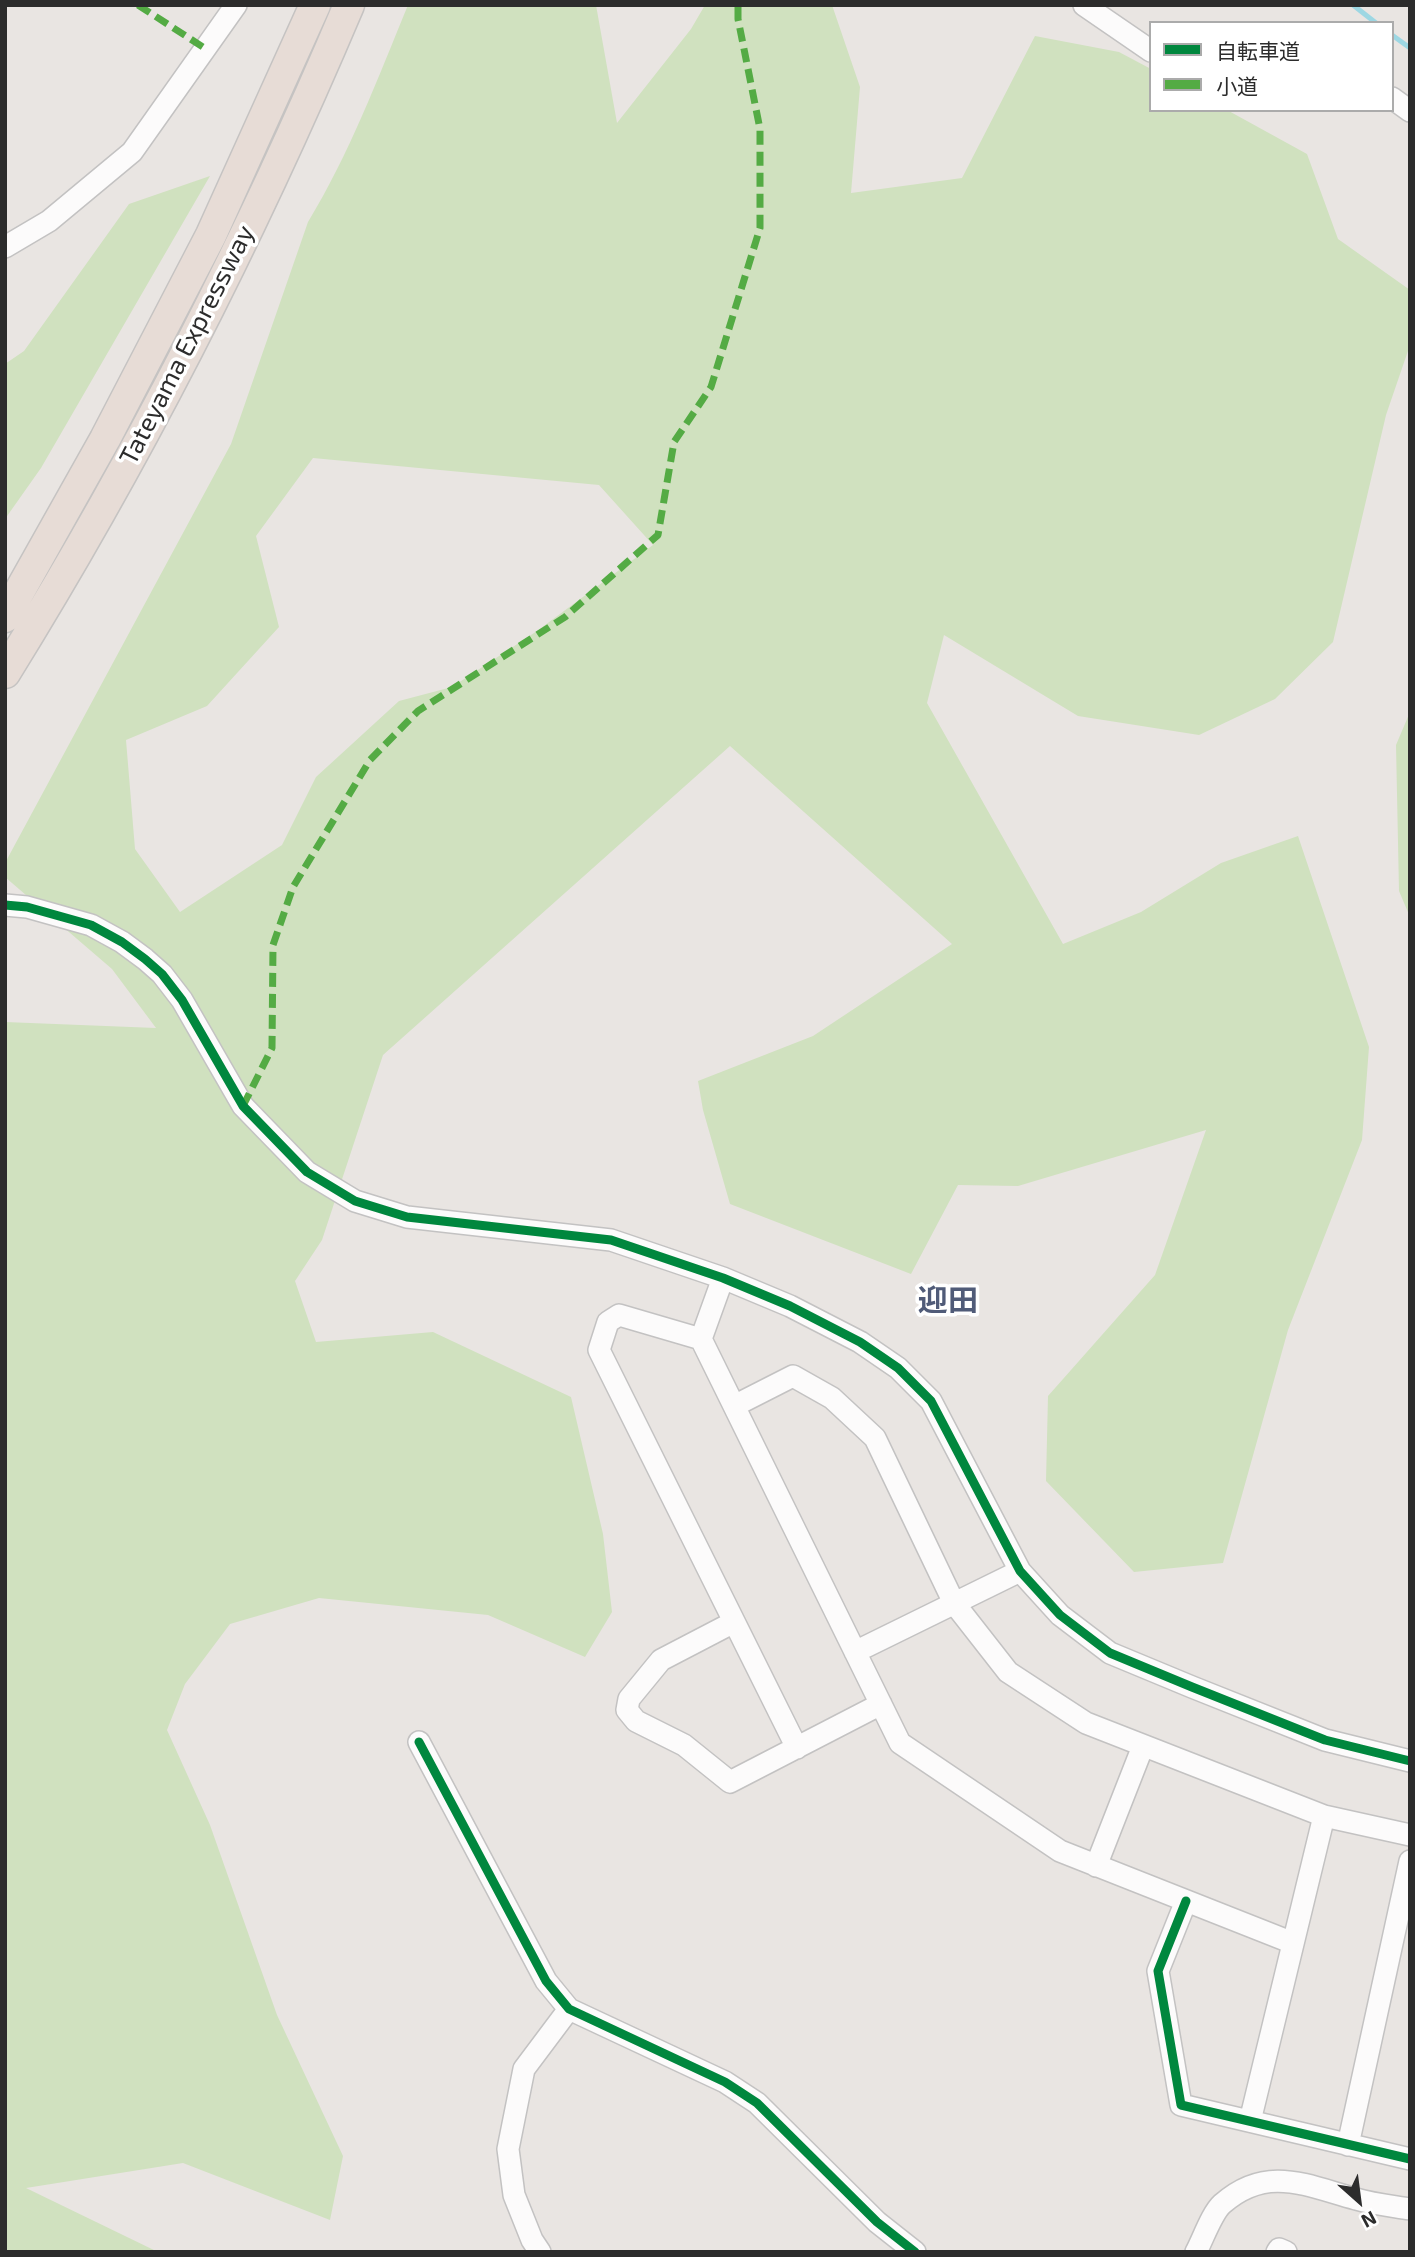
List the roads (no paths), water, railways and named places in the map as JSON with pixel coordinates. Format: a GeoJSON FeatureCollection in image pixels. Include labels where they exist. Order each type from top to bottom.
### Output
{"type":"FeatureCollection","features":[{"type":"Feature","properties":{"kind":"highway","name":"Tateyama Expressway"},"geometry":{"type":"LineString","coordinates":[[5,617],[105,439],[211,235],[315,5]]}},
{"type":"Feature","properties":{"kind":"highway","name":"Tateyama Expressway"},"geometry":{"type":"LineString","coordinates":[[5,673],[133,453],[238,248],[349,5]]}},
{"type":"Feature","properties":{"kind":"street"},"geometry":{"type":"LineString","coordinates":[[5,247],[49,221],[132,152],[236,5]]}},
{"type":"Feature","properties":{"kind":"street"},"geometry":{"type":"LineString","coordinates":[[1084,5],[1149,50]]}},
{"type":"Feature","properties":{"kind":"street"},"geometry":{"type":"LineString","coordinates":[[1394,99],[1410,111]]}},
{"type":"Feature","properties":{"kind":"street"},"geometry":{"type":"LineString","coordinates":[[5,905],[27,907],[91,925],[122,942],[145,959],[162,974],[182,1000],[243,1106],[307,1172],[355,1201],[407,1217],[611,1240],[723,1278],[790,1306],[860,1342],[898,1368],[931,1401],[1020,1571],[1060,1615],[1110,1653],[1325,1741],[1410,1761]]}},
{"type":"Feature","properties":{"kind":"street"},"geometry":{"type":"LineString","coordinates":[[723,1278],[701,1339],[900,1742],[1060,1851],[1293,1943]]}},
{"type":"Feature","properties":{"kind":"street"},"geometry":{"type":"LineString","coordinates":[[701,1339],[619,1315],[608,1322],[599,1350],[797,1748]]}},
{"type":"Feature","properties":{"kind":"street"},"geometry":{"type":"LineString","coordinates":[[734,1406],[793,1376],[832,1398],[875,1438],[954,1603],[1008,1672],[1086,1723],[1324,1816],[1410,1835]]}},
{"type":"Feature","properties":{"kind":"street"},"geometry":{"type":"LineString","coordinates":[[855,1652],[1020,1571]]}},
{"type":"Feature","properties":{"kind":"street"},"geometry":{"type":"LineString","coordinates":[[734,1622],[661,1660],[629,1699],[627,1710],[636,1721],[684,1745],[730,1782],[881,1704]]}},
{"type":"Feature","properties":{"kind":"street"},"geometry":{"type":"LineString","coordinates":[[419,1742],[545,1981],[569,2009],[726,2082],[757,2103],[877,2222],[915,2252]]}},
{"type":"Feature","properties":{"kind":"street"},"geometry":{"type":"LineString","coordinates":[[1096,1866],[1143,1746]]}},
{"type":"Feature","properties":{"kind":"street"},"geometry":{"type":"LineString","coordinates":[[1250,2121],[1324,1816]]}},
{"type":"Feature","properties":{"kind":"street"},"geometry":{"type":"LineString","coordinates":[[1348,2145],[1410,1861]]}},
{"type":"Feature","properties":{"kind":"street"},"geometry":{"type":"LineString","coordinates":[[1186,1901],[1158,1971],[1181,2105],[1410,2159]]}},
{"type":"Feature","properties":{"kind":"street"},"geometry":{"type":"LineString","coordinates":[[540,2252],[532,2240],[514,2195],[508,2149],[524,2070],[569,2009]]}},
{"type":"Feature","properties":{"kind":"street"},"geometry":{"type":"LineString","coordinates":[[1196,2252],[1221,2205],[1249,2188],[1278,2179],[1302,2183],[1359,2200],[1410,2209]]}},
{"type":"Feature","properties":{"kind":"street"},"geometry":{"type":"LineString","coordinates":[[1277,2252],[1279,2249],[1286,2252]]}},
{"type":"Feature","properties":{"kind":"waterway"},"geometry":{"type":"LineString","coordinates":[[1353,5],[1373,21]]}},
{"type":"Feature","properties":{"kind":"waterway"},"geometry":{"type":"LineString","coordinates":[[1394,36],[1410,48]]}},
{"type":"Feature","properties":{"kind":"district","name":"迎田"},"geometry":{"type":"Point","coordinates":[948,1301]}}]}
